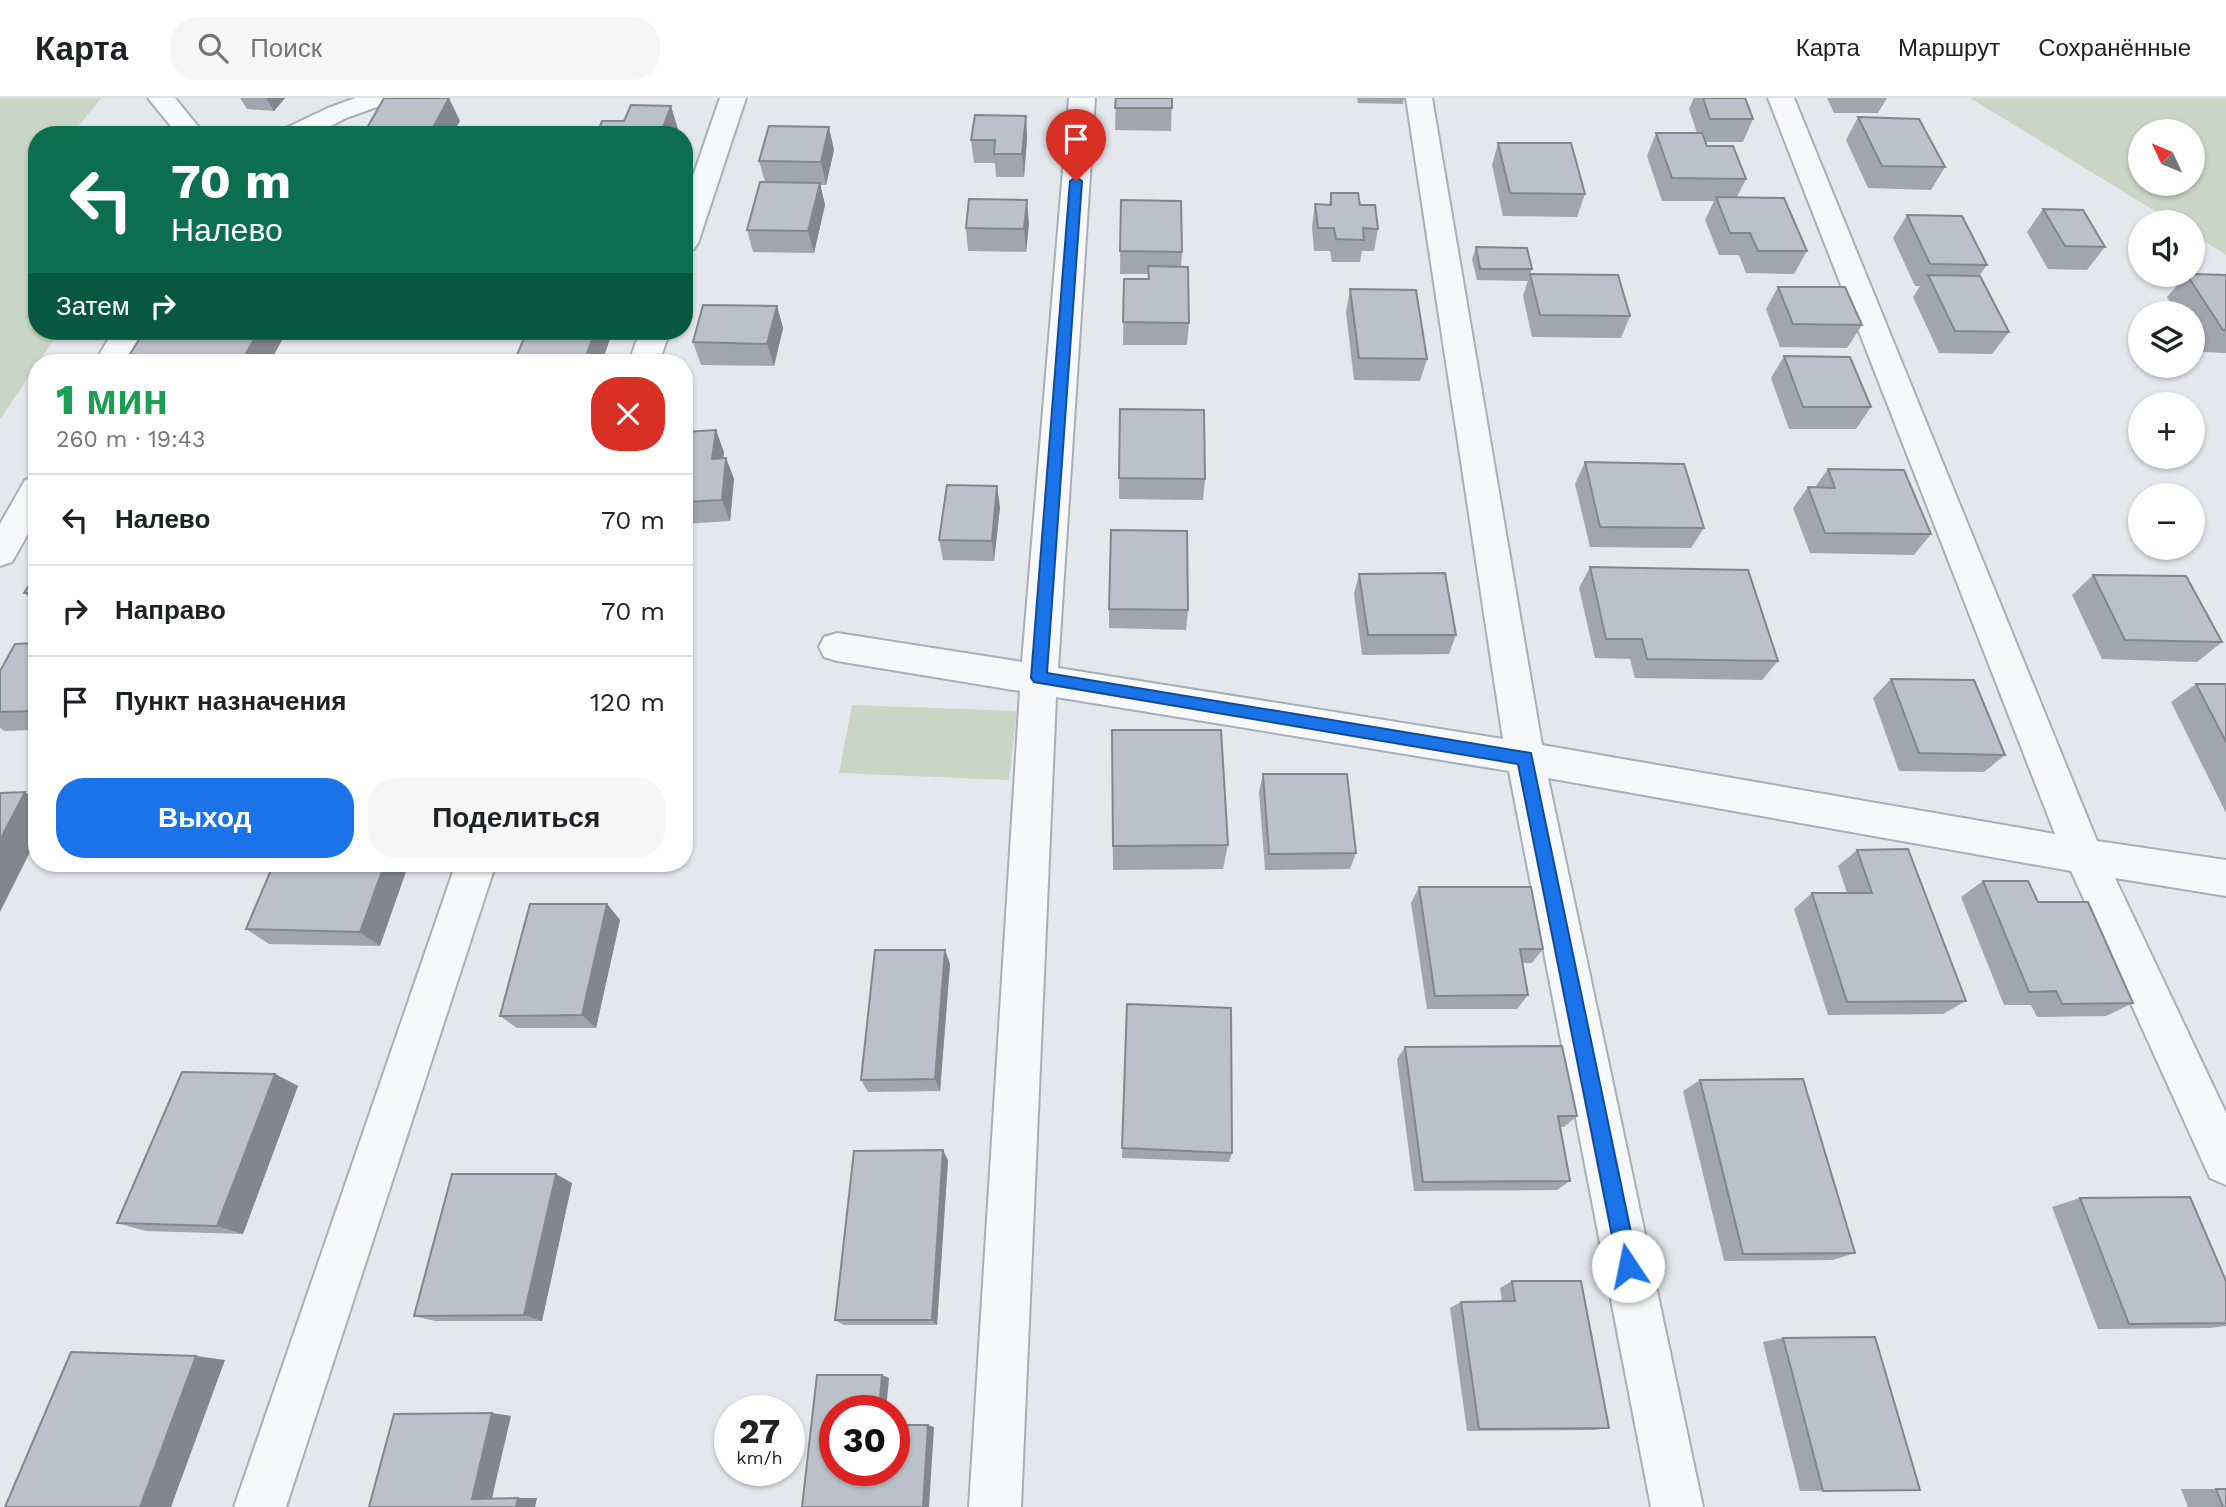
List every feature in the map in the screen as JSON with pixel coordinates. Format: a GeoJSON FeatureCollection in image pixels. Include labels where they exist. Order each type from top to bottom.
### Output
{"type":"FeatureCollection","features":[{"type":"Feature","properties":{"kind":"street"},"geometry":{"type":"LineString","coordinates":[[160,98],[184,126]]}},
{"type":"Feature","properties":{"kind":"street"},"geometry":{"type":"LineString","coordinates":[[311,126],[337,113],[379,98]]}},
{"type":"Feature","properties":{"kind":"street"},"geometry":{"type":"LineString","coordinates":[[693,216],[733,98]]}},
{"type":"Feature","properties":{"kind":"street"},"geometry":{"type":"LineString","coordinates":[[995,1507],[1039,678],[1082,98]]}},
{"type":"Feature","properties":{"kind":"street"},"geometry":{"type":"LineString","coordinates":[[1419,98],[1525,758],[1677,1507]]}},
{"type":"Feature","properties":{"kind":"street"},"geometry":{"type":"LineString","coordinates":[[1781,98],[2084,856],[2226,1162]]}},
{"type":"Feature","properties":{"kind":"street"},"geometry":{"type":"LineString","coordinates":[[0,553],[28,505]]}},
{"type":"Feature","properties":{"kind":"street"},"geometry":{"type":"LineString","coordinates":[[837,647],[1525,758],[2084,856],[2226,878]]}},
{"type":"Feature","properties":{"kind":"street"},"geometry":{"type":"LineString","coordinates":[[260,1507],[473,872]]}},
{"type":"Feature","properties":{"kind":"green space"},"geometry":{"type":"Polygon","coordinates":[[[0,98],[101,98],[78,126],[28,126],[28,340],[54,340],[44,354],[28,354],[28,378],[0,419],[0,98]]]}},
{"type":"Feature","properties":{"kind":"green space"},"geometry":{"type":"Polygon","coordinates":[[[1970,98],[2226,98],[2226,255],[2205,242],[2205,210],[2153,210],[2130,196],[2205,196],[2205,119],[2128,119],[2128,195],[1970,98]]]}},
{"type":"Feature","properties":{"kind":"green space"},"geometry":{"type":"Polygon","coordinates":[[[852,705],[1017,711],[1009,780],[839,773],[852,705]]]}},
{"type":"Feature","properties":{"kind":"building"},"geometry":{"type":"Polygon","coordinates":[[[384,98],[449,98],[434,126],[368,126],[384,98]]]}},
{"type":"Feature","properties":{"kind":"building"},"geometry":{"type":"Polygon","coordinates":[[[1116,98],[1172,98],[1172,108],[1115,108],[1116,98]]]}},
{"type":"Feature","properties":{"kind":"building"},"geometry":{"type":"Polygon","coordinates":[[[1703,98],[1745,98],[1753,119],[1710,119],[1703,98]]]}},
{"type":"Feature","properties":{"kind":"building"},"geometry":{"type":"Polygon","coordinates":[[[631,105],[671,106],[663,126],[600,126],[602,121],[624,121],[631,105]]]}},
{"type":"Feature","properties":{"kind":"building"},"geometry":{"type":"Polygon","coordinates":[[[975,115],[1026,116],[1022,154],[994,154],[995,140],[971,140],[975,115]]]}},
{"type":"Feature","properties":{"kind":"building"},"geometry":{"type":"Polygon","coordinates":[[[1858,117],[1919,119],[1945,167],[1882,166],[1858,117]]]}},
{"type":"Feature","properties":{"kind":"building"},"geometry":{"type":"Polygon","coordinates":[[[769,126],[829,127],[821,162],[759,161],[769,126]]]}},
{"type":"Feature","properties":{"kind":"building"},"geometry":{"type":"Polygon","coordinates":[[[1656,133],[1702,133],[1707,146],[1733,146],[1746,179],[1672,178],[1656,133]]]}},
{"type":"Feature","properties":{"kind":"building"},"geometry":{"type":"Polygon","coordinates":[[[1498,143],[1571,143],[1585,194],[1510,193],[1498,143]]]}},
{"type":"Feature","properties":{"kind":"building"},"geometry":{"type":"Polygon","coordinates":[[[760,182],[820,183],[808,231],[747,230],[760,182]]]}},
{"type":"Feature","properties":{"kind":"building"},"geometry":{"type":"Polygon","coordinates":[[[1331,193],[1358,193],[1360,205],[1375,205],[1378,229],[1363,228],[1364,240],[1336,239],[1334,228],[1318,228],[1315,204],[1331,205],[1331,193]]]}},
{"type":"Feature","properties":{"kind":"building"},"geometry":{"type":"Polygon","coordinates":[[[1716,197],[1784,198],[1807,251],[1758,251],[1750,233],[1730,233],[1716,197]]]}},
{"type":"Feature","properties":{"kind":"building"},"geometry":{"type":"Polygon","coordinates":[[[969,199],[1027,200],[1024,229],[966,228],[969,199]]]}},
{"type":"Feature","properties":{"kind":"building"},"geometry":{"type":"Polygon","coordinates":[[[1121,200],[1181,201],[1182,252],[1120,251],[1121,200]]]}},
{"type":"Feature","properties":{"kind":"building"},"geometry":{"type":"Polygon","coordinates":[[[2043,209],[2083,210],[2105,247],[2065,246],[2043,209]]]}},
{"type":"Feature","properties":{"kind":"building"},"geometry":{"type":"Polygon","coordinates":[[[1907,215],[1962,216],[1987,265],[1930,264],[1907,215]]]}},
{"type":"Feature","properties":{"kind":"building"},"geometry":{"type":"Polygon","coordinates":[[[1476,247],[1527,248],[1532,269],[1480,269],[1476,247]]]}},
{"type":"Feature","properties":{"kind":"building"},"geometry":{"type":"Polygon","coordinates":[[[1148,266],[1188,267],[1189,323],[1123,322],[1124,279],[1149,279],[1148,266]]]}},
{"type":"Feature","properties":{"kind":"building"},"geometry":{"type":"Polygon","coordinates":[[[1530,274],[1618,275],[1630,316],[1540,315],[1530,274]]]}},
{"type":"Feature","properties":{"kind":"building"},"geometry":{"type":"Polygon","coordinates":[[[2205,274],[2226,275],[2226,330],[2223,330],[2195,287],[2205,287],[2205,274]]]}},
{"type":"Feature","properties":{"kind":"building"},"geometry":{"type":"Polygon","coordinates":[[[1928,275],[1980,276],[2009,332],[1955,331],[1928,275]]]}},
{"type":"Feature","properties":{"kind":"building"},"geometry":{"type":"Polygon","coordinates":[[[1778,287],[1845,287],[1862,325],[1793,324],[1778,287]]]}},
{"type":"Feature","properties":{"kind":"building"},"geometry":{"type":"Polygon","coordinates":[[[1350,289],[1416,290],[1427,359],[1359,358],[1350,289]]]}},
{"type":"Feature","properties":{"kind":"building"},"geometry":{"type":"Polygon","coordinates":[[[703,305],[777,306],[767,344],[693,342],[703,305]]]}},
{"type":"Feature","properties":{"kind":"building"},"geometry":{"type":"Polygon","coordinates":[[[139,340],[254,340],[246,354],[130,354],[139,340]]]}},
{"type":"Feature","properties":{"kind":"building"},"geometry":{"type":"Polygon","coordinates":[[[523,340],[592,340],[587,354],[517,354],[523,340]]]}},
{"type":"Feature","properties":{"kind":"building"},"geometry":{"type":"Polygon","coordinates":[[[1784,356],[1850,357],[1871,407],[1803,407],[1784,356]]]}},
{"type":"Feature","properties":{"kind":"building"},"geometry":{"type":"Polygon","coordinates":[[[1120,409],[1204,410],[1205,479],[1119,478],[1120,409]]]}},
{"type":"Feature","properties":{"kind":"building"},"geometry":{"type":"Polygon","coordinates":[[[716,430],[712,459],[726,458],[722,500],[693,502],[693,431],[716,430]]]}},
{"type":"Feature","properties":{"kind":"building"},"geometry":{"type":"Polygon","coordinates":[[[1585,462],[1684,464],[1704,528],[1600,527],[1585,462]]]}},
{"type":"Feature","properties":{"kind":"building"},"geometry":{"type":"Polygon","coordinates":[[[1828,469],[1904,470],[1931,534],[1825,533],[1808,487],[1835,488],[1828,469]]]}},
{"type":"Feature","properties":{"kind":"building"},"geometry":{"type":"Polygon","coordinates":[[[947,485],[997,486],[992,541],[939,540],[947,485]]]}},
{"type":"Feature","properties":{"kind":"building"},"geometry":{"type":"Polygon","coordinates":[[[1111,530],[1187,531],[1188,610],[1109,609],[1111,530]]]}},
{"type":"Feature","properties":{"kind":"building"},"geometry":{"type":"Polygon","coordinates":[[[1590,567],[1748,570],[1778,661],[1647,659],[1642,639],[1606,639],[1590,567]]]}},
{"type":"Feature","properties":{"kind":"building"},"geometry":{"type":"Polygon","coordinates":[[[1445,573],[1456,635],[1368,635],[1359,574],[1445,573]]]}},
{"type":"Feature","properties":{"kind":"building"},"geometry":{"type":"Polygon","coordinates":[[[2093,575],[2186,576],[2222,642],[2125,640],[2093,575]]]}},
{"type":"Feature","properties":{"kind":"building"},"geometry":{"type":"Polygon","coordinates":[[[28,643],[28,711],[0,712],[0,671],[15,644],[28,643]]]}},
{"type":"Feature","properties":{"kind":"building"},"geometry":{"type":"Polygon","coordinates":[[[1891,679],[1974,680],[2005,755],[1919,753],[1891,679]]]}},
{"type":"Feature","properties":{"kind":"building"},"geometry":{"type":"Polygon","coordinates":[[[2196,684],[2226,684],[2226,742],[2196,684]]]}},
{"type":"Feature","properties":{"kind":"building"},"geometry":{"type":"Polygon","coordinates":[[[1112,730],[1221,730],[1228,845],[1113,846],[1112,730]]]}},
{"type":"Feature","properties":{"kind":"building"},"geometry":{"type":"Polygon","coordinates":[[[1263,774],[1347,774],[1356,853],[1269,854],[1263,774]]]}},
{"type":"Feature","properties":{"kind":"building"},"geometry":{"type":"Polygon","coordinates":[[[25,792],[0,840],[0,793],[25,792]]]}},
{"type":"Feature","properties":{"kind":"building"},"geometry":{"type":"Polygon","coordinates":[[[1908,849],[1966,1001],[1847,1002],[1812,893],[1872,893],[1857,850],[1908,849]]]}},
{"type":"Feature","properties":{"kind":"building"},"geometry":{"type":"Polygon","coordinates":[[[270,872],[382,872],[360,932],[246,929],[270,872]]]}},
{"type":"Feature","properties":{"kind":"building"},"geometry":{"type":"Polygon","coordinates":[[[1983,881],[2028,881],[2038,902],[2088,902],[2133,1003],[2062,1004],[2056,991],[2029,992],[1983,881]]]}},
{"type":"Feature","properties":{"kind":"building"},"geometry":{"type":"Polygon","coordinates":[[[1419,887],[1531,887],[1543,949],[1520,949],[1528,995],[1435,996],[1419,887]]]}},
{"type":"Feature","properties":{"kind":"building"},"geometry":{"type":"Polygon","coordinates":[[[530,904],[607,904],[582,1015],[500,1016],[530,904]]]}},
{"type":"Feature","properties":{"kind":"building"},"geometry":{"type":"Polygon","coordinates":[[[875,950],[945,950],[935,1079],[861,1080],[875,950]]]}},
{"type":"Feature","properties":{"kind":"building"},"geometry":{"type":"Polygon","coordinates":[[[1127,1004],[1231,1008],[1232,1153],[1122,1148],[1127,1004]]]}},
{"type":"Feature","properties":{"kind":"building"},"geometry":{"type":"Polygon","coordinates":[[[1562,1046],[1577,1116],[1558,1116],[1570,1181],[1423,1182],[1405,1047],[1562,1046]]]}},
{"type":"Feature","properties":{"kind":"building"},"geometry":{"type":"Polygon","coordinates":[[[182,1072],[275,1074],[217,1226],[117,1223],[182,1072]]]}},
{"type":"Feature","properties":{"kind":"building"},"geometry":{"type":"Polygon","coordinates":[[[1803,1079],[1855,1253],[1743,1254],[1700,1080],[1803,1079]]]}},
{"type":"Feature","properties":{"kind":"building"},"geometry":{"type":"Polygon","coordinates":[[[943,1150],[932,1320],[835,1320],[854,1151],[943,1150]]]}},
{"type":"Feature","properties":{"kind":"building"},"geometry":{"type":"Polygon","coordinates":[[[452,1174],[556,1174],[524,1315],[414,1316],[452,1174]]]}},
{"type":"Feature","properties":{"kind":"building"},"geometry":{"type":"Polygon","coordinates":[[[2190,1197],[2226,1281],[2226,1323],[2129,1324],[2080,1198],[2190,1197]]]}},
{"type":"Feature","properties":{"kind":"building"},"geometry":{"type":"Polygon","coordinates":[[[1512,1281],[1581,1281],[1609,1428],[1479,1429],[1461,1302],[1515,1301],[1512,1281]]]}},
{"type":"Feature","properties":{"kind":"building"},"geometry":{"type":"Polygon","coordinates":[[[1875,1337],[1920,1490],[1823,1491],[1783,1338],[1875,1337]]]}},
{"type":"Feature","properties":{"kind":"building"},"geometry":{"type":"Polygon","coordinates":[[[71,1352],[196,1356],[140,1507],[5,1507],[71,1352]]]}},
{"type":"Feature","properties":{"kind":"building"},"geometry":{"type":"Polygon","coordinates":[[[817,1375],[882,1375],[880,1395],[819,1395],[819,1486],[910,1486],[910,1425],[928,1425],[923,1507],[802,1507],[817,1375]]]}},
{"type":"Feature","properties":{"kind":"building"},"geometry":{"type":"Polygon","coordinates":[[[492,1413],[472,1499],[518,1498],[516,1507],[369,1507],[394,1414],[492,1413]]]}},
{"type":"Feature","properties":{"kind":"building"},"geometry":{"type":"Polygon","coordinates":[[[2216,1489],[2226,1489],[2226,1507],[2223,1507],[2216,1489]]]}},
{"type":"Feature","properties":{"kind":"route"},"geometry":{"type":"LineString","coordinates":[[1076,181],[1039,678],[1525,758],[1628,1266]]}}]}
